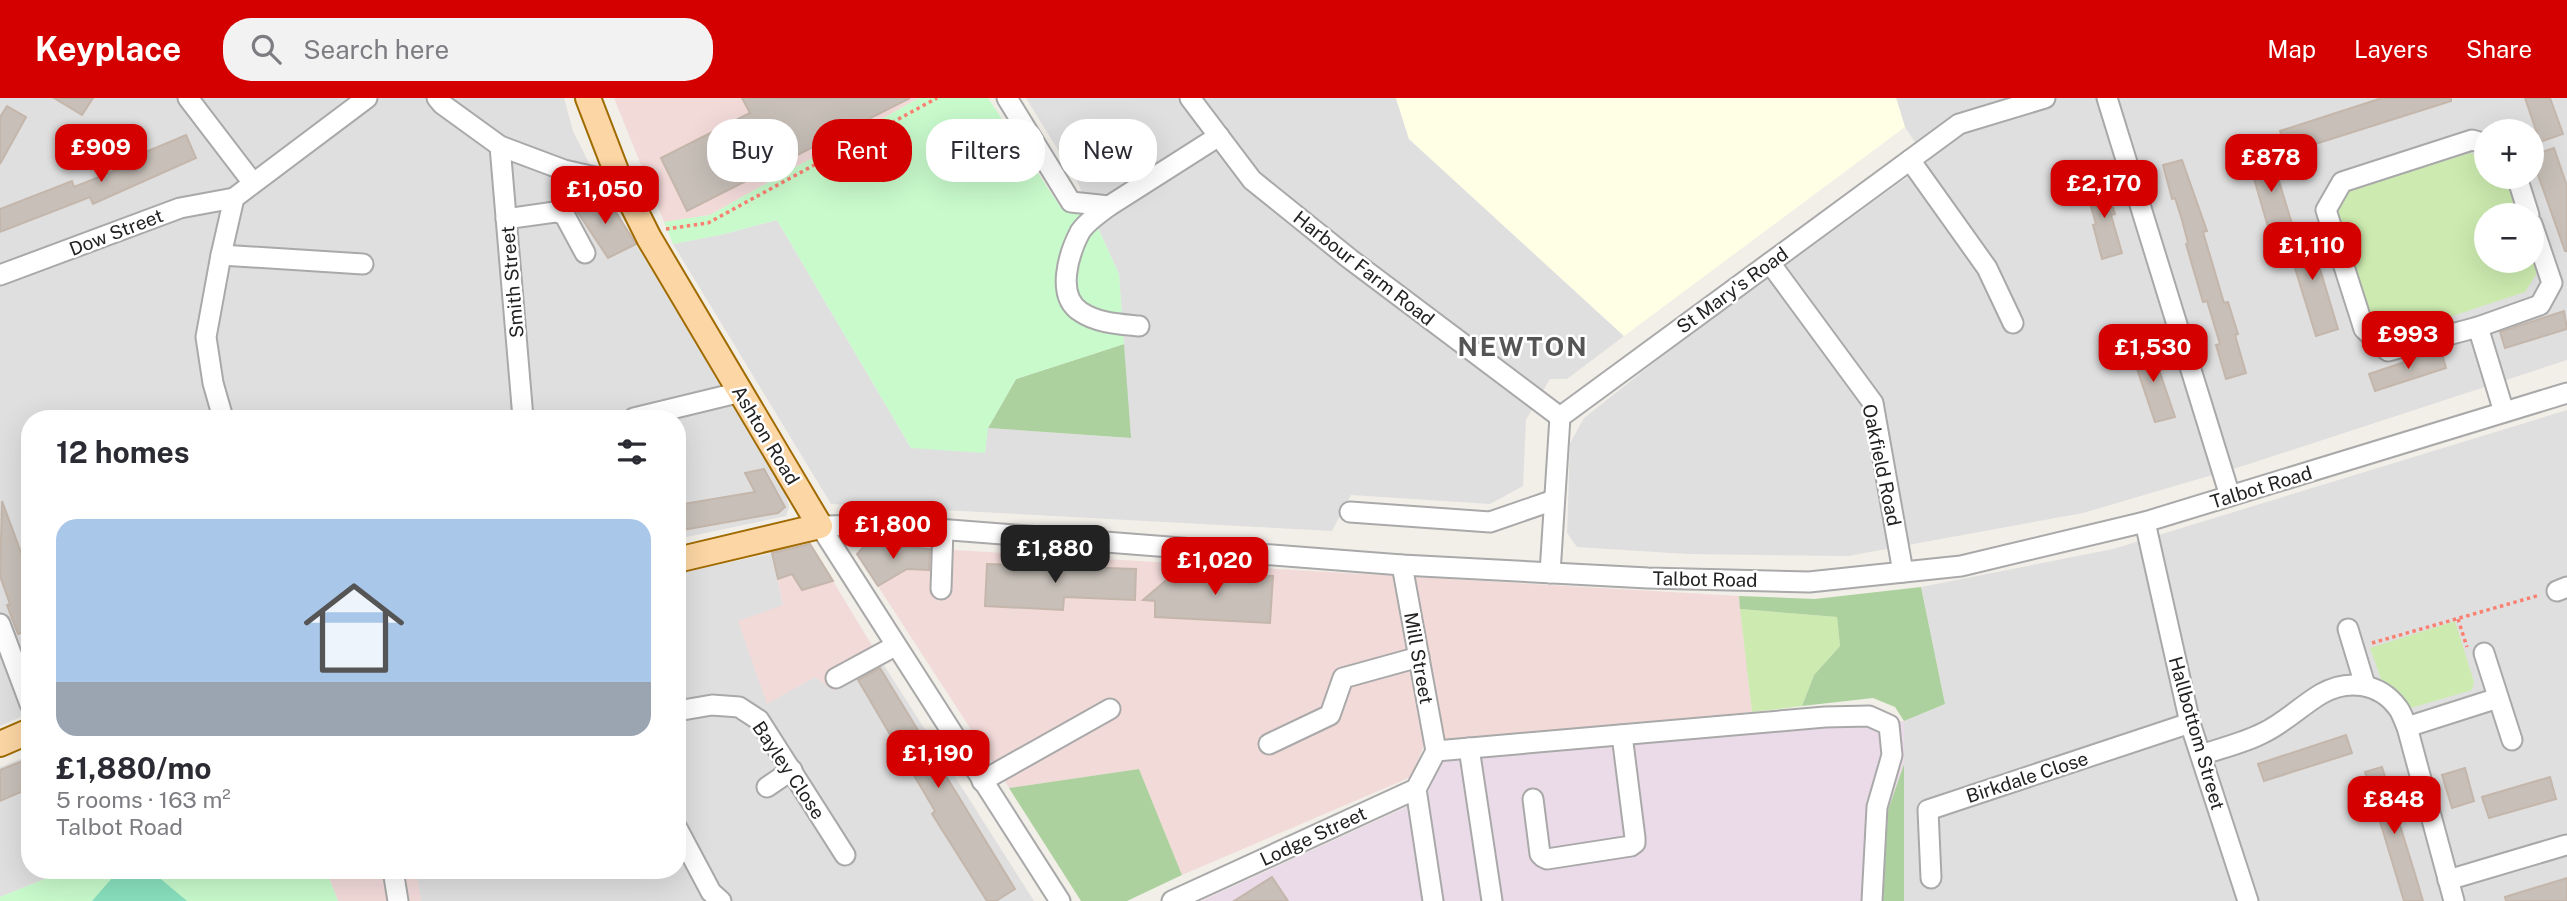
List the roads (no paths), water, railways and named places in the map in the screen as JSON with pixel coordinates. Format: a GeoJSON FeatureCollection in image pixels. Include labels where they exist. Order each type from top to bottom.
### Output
{"type":"FeatureCollection","features":[{"type":"Feature","properties":{"kind":"main road","name":"Ashton Road"},"geometry":{"type":"LineString","coordinates":[[588,98],[618,176],[649,238],[820,526]]}},
{"type":"Feature","properties":{"kind":"main road"},"geometry":{"type":"LineString","coordinates":[[686,558],[820,526]]}},
{"type":"Feature","properties":{"kind":"main road"},"geometry":{"type":"LineString","coordinates":[[0,744],[21,734]]}},
{"type":"Feature","properties":{"kind":"street"},"geometry":{"type":"LineString","coordinates":[[188,98],[253,183]]}},
{"type":"Feature","properties":{"kind":"street"},"geometry":{"type":"LineString","coordinates":[[221,410],[213,383],[206,337],[220,255],[234,198],[367,98]]}},
{"type":"Feature","properties":{"kind":"street"},"geometry":{"type":"LineString","coordinates":[[438,98],[442,104],[500,146],[564,170],[599,178],[618,176]]}},
{"type":"Feature","properties":{"kind":"street"},"geometry":{"type":"LineString","coordinates":[[1007,98],[1071,202],[1109,206]]}},
{"type":"Feature","properties":{"kind":"street","name":"Harbour Farm Road"},"geometry":{"type":"LineString","coordinates":[[1189,98],[1252,180],[1350,260],[1560,416]]}},
{"type":"Feature","properties":{"kind":"street","name":"St Mary's Road"},"geometry":{"type":"LineString","coordinates":[[1560,416],[1959,124],[2045,98]]}},
{"type":"Feature","properties":{"kind":"street"},"geometry":{"type":"LineString","coordinates":[[2107,98],[2230,496]]}},
{"type":"Feature","properties":{"kind":"street"},"geometry":{"type":"LineString","coordinates":[[1139,327],[1106,321],[1080,312],[1070,301],[1065,283],[1070,258],[1081,229],[1109,206],[1219,136]]}},
{"type":"Feature","properties":{"kind":"street"},"geometry":{"type":"LineString","coordinates":[[2474,141],[2342,182],[2326,210],[2364,329],[2388,351],[2478,327],[2540,305],[2552,284],[2544,260]]}},
{"type":"Feature","properties":{"kind":"street","name":"Smith Street"},"geometry":{"type":"LineString","coordinates":[[500,146],[522,410]]}},
{"type":"Feature","properties":{"kind":"street"},"geometry":{"type":"LineString","coordinates":[[1910,160],[1987,268],[2013,323]]}},
{"type":"Feature","properties":{"kind":"street","name":"Dow Street"},"geometry":{"type":"LineString","coordinates":[[0,275],[180,208],[234,198]]}},
{"type":"Feature","properties":{"kind":"street"},"geometry":{"type":"LineString","coordinates":[[506,219],[551,213],[564,214],[585,253]]}},
{"type":"Feature","properties":{"kind":"street"},"geometry":{"type":"LineString","coordinates":[[220,255],[363,264]]}},
{"type":"Feature","properties":{"kind":"street","name":"Oakfield Road"},"geometry":{"type":"LineString","coordinates":[[1770,262],[1873,403],[1903,572]]}},
{"type":"Feature","properties":{"kind":"street"},"geometry":{"type":"LineString","coordinates":[[2478,327],[2504,412]]}},
{"type":"Feature","properties":{"kind":"street"},"geometry":{"type":"LineString","coordinates":[[667,410],[741,392]]}},
{"type":"Feature","properties":{"kind":"street","name":"Talbot Road"},"geometry":{"type":"LineString","coordinates":[[820,526],[886,525],[1402,565],[1809,582],[1961,566],[2145,522],[2567,393]]}},
{"type":"Feature","properties":{"kind":"street"},"geometry":{"type":"LineString","coordinates":[[1550,573],[1560,416]]}},
{"type":"Feature","properties":{"kind":"street"},"geometry":{"type":"LineString","coordinates":[[1350,512],[1490,522],[1554,500]]}},
{"type":"Feature","properties":{"kind":"street","name":"Hallbottom Street"},"geometry":{"type":"LineString","coordinates":[[2145,522],[2190,723],[2248,901]]}},
{"type":"Feature","properties":{"kind":"street","name":"Ashton Road"},"geometry":{"type":"LineString","coordinates":[[820,526],[1060,901]]}},
{"type":"Feature","properties":{"kind":"street"},"geometry":{"type":"LineString","coordinates":[[941,589],[943,529]]}},
{"type":"Feature","properties":{"kind":"street","name":"Mill Street"},"geometry":{"type":"LineString","coordinates":[[1402,565],[1436,751]]}},
{"type":"Feature","properties":{"kind":"street"},"geometry":{"type":"LineString","coordinates":[[0,624],[21,680]]}},
{"type":"Feature","properties":{"kind":"street"},"geometry":{"type":"LineString","coordinates":[[2348,629],[2365,685]]}},
{"type":"Feature","properties":{"kind":"street"},"geometry":{"type":"LineString","coordinates":[[836,678],[895,646]]}},
{"type":"Feature","properties":{"kind":"street"},"geometry":{"type":"LineString","coordinates":[[2484,653],[2512,740]]}},
{"type":"Feature","properties":{"kind":"street"},"geometry":{"type":"LineString","coordinates":[[1269,744],[1330,715],[1343,678],[1419,657]]}},
{"type":"Feature","properties":{"kind":"street"},"geometry":{"type":"LineString","coordinates":[[2201,755],[2261,734],[2294,715],[2322,693],[2349,683],[2365,685],[2378,691],[2398,707],[2407,727],[2454,901]]}},
{"type":"Feature","properties":{"kind":"street"},"geometry":{"type":"LineString","coordinates":[[2407,727],[2498,698]]}},
{"type":"Feature","properties":{"kind":"street","name":"Bayley Close"},"geometry":{"type":"LineString","coordinates":[[686,709],[712,705],[739,707],[759,720],[845,855]]}},
{"type":"Feature","properties":{"kind":"street"},"geometry":{"type":"LineString","coordinates":[[982,781],[1110,709]]}},
{"type":"Feature","properties":{"kind":"street"},"geometry":{"type":"LineString","coordinates":[[1433,901],[1416,789],[1436,751],[1825,717],[1869,716],[1889,725],[1892,755],[1877,807],[1872,901]]}},
{"type":"Feature","properties":{"kind":"street","name":"Birkdale Close"},"geometry":{"type":"LineString","coordinates":[[1931,878],[1928,810],[2190,723]]}},
{"type":"Feature","properties":{"kind":"street"},"geometry":{"type":"LineString","coordinates":[[1533,799],[1540,854],[1543,857],[1548,859],[1631,846],[1635,843],[1635,838],[1622,735]]}},
{"type":"Feature","properties":{"kind":"street"},"geometry":{"type":"LineString","coordinates":[[1469,748],[1492,901]]}},
{"type":"Feature","properties":{"kind":"street"},"geometry":{"type":"LineString","coordinates":[[767,787],[792,770]]}},
{"type":"Feature","properties":{"kind":"street","name":"Lodge Street"},"geometry":{"type":"LineString","coordinates":[[1172,901],[1416,789]]}},
{"type":"Feature","properties":{"kind":"street"},"geometry":{"type":"LineString","coordinates":[[686,845],[711,892],[721,901]]}},
{"type":"Feature","properties":{"kind":"street"},"geometry":{"type":"LineString","coordinates":[[2448,880],[2566,845]]}},
{"type":"Feature","properties":{"kind":"street"},"geometry":{"type":"LineString","coordinates":[[394,879],[398,901]]}},
{"type":"Feature","properties":{"kind":"district","name":"NEWTON"},"geometry":{"type":"Point","coordinates":[1523,346]}}]}
